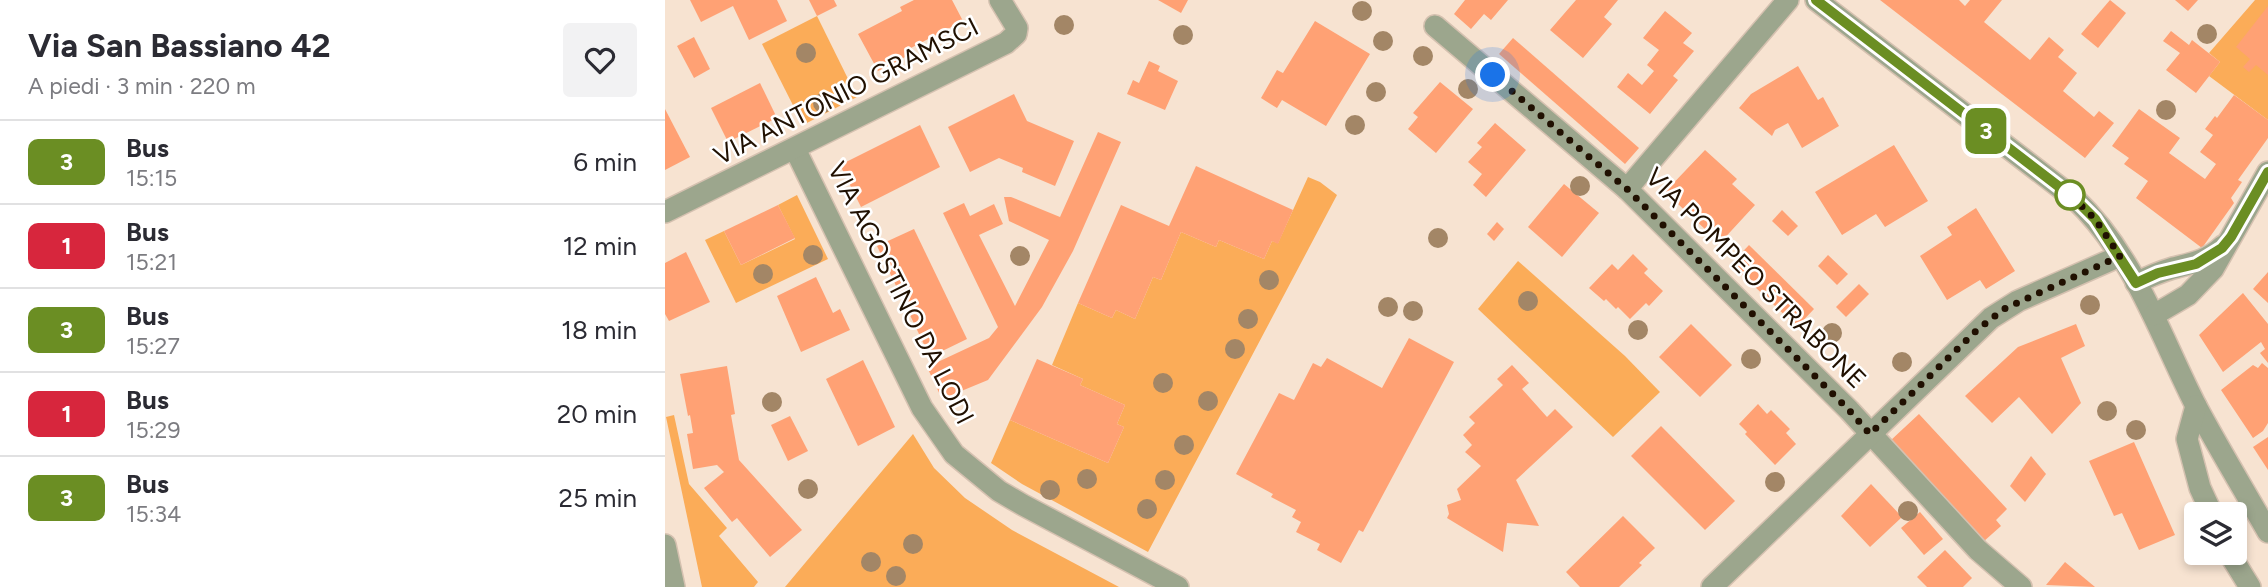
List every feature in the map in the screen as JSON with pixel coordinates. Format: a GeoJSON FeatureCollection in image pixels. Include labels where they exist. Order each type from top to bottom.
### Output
{"type":"FeatureCollection","features":[{"type":"Feature","properties":{"kind":"street","name":"VIA ANTONIO GRAMSCI"},"geometry":{"type":"LineString","coordinates":[[665,212],[1012,38],[1017,28],[1000,0]]}},
{"type":"Feature","properties":{"kind":"street"},"geometry":{"type":"LineString","coordinates":[[1627,189],[1788,0]]}},
{"type":"Feature","properties":{"kind":"street"},"geometry":{"type":"LineString","coordinates":[[1830,4],[2075,199],[2095,219],[2154,315],[2196,406],[2268,532]]}},
{"type":"Feature","properties":{"kind":"street","name":"VIA POMPEO STRABONE"},"geometry":{"type":"LineString","coordinates":[[1435,26],[1627,189],[1849,410],[1978,550],[2021,587]]}},
{"type":"Feature","properties":{"kind":"street","name":"VIA AGOSTINO DA LODI"},"geometry":{"type":"LineString","coordinates":[[795,149],[922,408],[954,454],[999,491],[1178,587]]}},
{"type":"Feature","properties":{"kind":"street"},"geometry":{"type":"LineString","coordinates":[[2154,315],[2176,304],[2213,269],[2268,172]]}},
{"type":"Feature","properties":{"kind":"street"},"geometry":{"type":"LineString","coordinates":[[2136,283],[2158,273],[2196,264],[2210,257],[2231,237]]}},
{"type":"Feature","properties":{"kind":"street"},"geometry":{"type":"LineString","coordinates":[[1723,583],[1977,330],[2004,309],[2120,256]]}},
{"type":"Feature","properties":{"kind":"street"},"geometry":{"type":"LineString","coordinates":[[2196,406],[2187,439],[2206,502]]}},
{"type":"Feature","properties":{"kind":"street"},"geometry":{"type":"LineString","coordinates":[[665,545],[674,587]]}},
{"type":"Feature","properties":{"kind":"street"},"geometry":{"type":"LineString","coordinates":[[2236,565],[2250,587]]}},
{"type":"Feature","properties":{"kind":"shaded area"},"geometry":{"type":"Polygon","coordinates":[[[2255,0],[2268,0],[2268,120],[2209,76],[2220,62],[2209,53],[2255,0]]]}},
{"type":"Feature","properties":{"kind":"shaded area"},"geometry":{"type":"Polygon","coordinates":[[[817,16],[857,97],[803,125],[762,44],[817,16]]]}},
{"type":"Feature","properties":{"kind":"shaded area"},"geometry":{"type":"Polygon","coordinates":[[[1308,177],[1337,195],[1148,552],[1022,484],[991,463],[1010,420],[1108,463],[1124,427],[1117,424],[1125,405],[1080,385],[1083,379],[1052,365],[1078,303],[1112,318],[1116,310],[1135,319],[1153,277],[1161,280],[1181,232],[1216,247],[1219,240],[1264,259],[1272,241],[1278,243],[1308,177]]]}},
{"type":"Feature","properties":{"kind":"shaded area"},"geometry":{"type":"Polygon","coordinates":[[[797,195],[828,259],[736,303],[705,240],[724,231],[741,265],[795,239],[778,205],[797,195]]]}},
{"type":"Feature","properties":{"kind":"shaded area"},"geometry":{"type":"Polygon","coordinates":[[[1518,261],[1625,356],[1660,392],[1613,437],[1478,309],[1518,261]]]}},
{"type":"Feature","properties":{"kind":"shaded area"},"geometry":{"type":"Polygon","coordinates":[[[674,415],[689,484],[727,528],[719,536],[758,582],[754,587],[702,587],[666,417],[674,415]]]}},
{"type":"Feature","properties":{"kind":"shaded area"},"geometry":{"type":"Polygon","coordinates":[[[913,434],[934,468],[965,498],[1012,530],[1119,587],[785,587],[913,434]]]}},
{"type":"Feature","properties":{"kind":"building"},"geometry":{"type":"Polygon","coordinates":[[[690,0],[777,0],[787,21],[749,40],[733,6],[701,22],[690,0]]]}},
{"type":"Feature","properties":{"kind":"building"},"geometry":{"type":"Polygon","coordinates":[[[809,0],[834,0],[837,6],[817,16],[809,0]]]}},
{"type":"Feature","properties":{"kind":"building"},"geometry":{"type":"Polygon","coordinates":[[[914,0],[952,0],[963,21],[909,49],[911,54],[878,71],[858,34],[902,11],[900,7],[914,0]]]}},
{"type":"Feature","properties":{"kind":"building"},"geometry":{"type":"Polygon","coordinates":[[[1158,0],[1188,0],[1181,13],[1158,0]]]}},
{"type":"Feature","properties":{"kind":"building"},"geometry":{"type":"Polygon","coordinates":[[[1465,0],[1508,0],[1491,20],[1484,14],[1471,29],[1454,14],[1465,0]]]}},
{"type":"Feature","properties":{"kind":"building"},"geometry":{"type":"Polygon","coordinates":[[[1576,0],[1618,0],[1604,17],[1612,24],[1583,58],[1550,30],[1576,0]]]}},
{"type":"Feature","properties":{"kind":"building"},"geometry":{"type":"Polygon","coordinates":[[[1880,0],[1959,0],[1965,6],[1970,0],[2002,0],[1984,22],[2030,60],[2049,37],[2064,50],[2058,57],[2077,73],[2063,91],[2094,117],[2099,111],[2114,123],[2085,158],[1880,0]]]}},
{"type":"Feature","properties":{"kind":"building"},"geometry":{"type":"Polygon","coordinates":[[[2110,0],[2126,13],[2098,48],[2081,34],[2110,0]]]}},
{"type":"Feature","properties":{"kind":"building"},"geometry":{"type":"Polygon","coordinates":[[[2175,0],[2198,0],[2188,11],[2175,0]]]}},
{"type":"Feature","properties":{"kind":"building"},"geometry":{"type":"Polygon","coordinates":[[[2268,6],[2268,75],[2256,65],[2249,72],[2243,67],[2250,59],[2236,47],[2268,6]]]}},
{"type":"Feature","properties":{"kind":"building"},"geometry":{"type":"Polygon","coordinates":[[[1665,11],[1692,33],[1683,43],[1694,51],[1673,76],[1678,80],[1650,114],[1617,87],[1628,73],[1642,85],[1654,71],[1647,65],[1659,50],[1643,38],[1665,11]]]}},
{"type":"Feature","properties":{"kind":"building"},"geometry":{"type":"Polygon","coordinates":[[[1315,21],[1370,54],[1326,126],[1282,100],[1277,108],[1261,98],[1277,70],[1283,73],[1315,21]]]}},
{"type":"Feature","properties":{"kind":"building"},"geometry":{"type":"Polygon","coordinates":[[[2171,31],[2189,45],[2192,40],[2220,62],[2196,93],[2166,70],[2180,53],[2163,41],[2171,31]]]}},
{"type":"Feature","properties":{"kind":"building"},"geometry":{"type":"Polygon","coordinates":[[[694,37],[710,69],[694,78],[677,46],[694,37]]]}},
{"type":"Feature","properties":{"kind":"building"},"geometry":{"type":"Polygon","coordinates":[[[1513,38],[1639,148],[1625,164],[1499,54],[1513,38]]]}},
{"type":"Feature","properties":{"kind":"building"},"geometry":{"type":"Polygon","coordinates":[[[1149,61],[1160,66],[1158,71],[1178,81],[1165,110],[1127,94],[1133,80],[1139,83],[1149,61]]]}},
{"type":"Feature","properties":{"kind":"building"},"geometry":{"type":"Polygon","coordinates":[[[1798,66],[1818,100],[1823,97],[1839,126],[1802,148],[1788,123],[1775,130],[1772,136],[1739,108],[1751,94],[1798,66]]]}},
{"type":"Feature","properties":{"kind":"building"},"geometry":{"type":"Polygon","coordinates":[[[1440,82],[1473,109],[1436,153],[1408,129],[1418,117],[1413,113],[1440,82]]]}},
{"type":"Feature","properties":{"kind":"building"},"geometry":{"type":"Polygon","coordinates":[[[760,83],[777,118],[728,142],[711,108],[760,83]]]}},
{"type":"Feature","properties":{"kind":"building"},"geometry":{"type":"Polygon","coordinates":[[[1014,94],[1027,121],[1074,141],[1055,186],[1022,172],[1023,168],[999,158],[970,172],[948,127],[1014,94]]]}},
{"type":"Feature","properties":{"kind":"building"},"geometry":{"type":"Polygon","coordinates":[[[2234,95],[2268,120],[2268,138],[2238,180],[2242,182],[2231,198],[2234,203],[2202,248],[2136,198],[2148,181],[2124,164],[2129,158],[2112,146],[2139,109],[2180,138],[2169,153],[2205,179],[2216,164],[2200,152],[2213,135],[2205,129],[2234,95]]]}},
{"type":"Feature","properties":{"kind":"building"},"geometry":{"type":"Polygon","coordinates":[[[665,109],[690,157],[665,170],[665,109]]]}},
{"type":"Feature","properties":{"kind":"building"},"geometry":{"type":"Polygon","coordinates":[[[1495,123],[1526,150],[1486,197],[1473,185],[1482,174],[1468,162],[1482,147],[1477,143],[1495,123]]]}},
{"type":"Feature","properties":{"kind":"building"},"geometry":{"type":"Polygon","coordinates":[[[920,125],[940,167],[861,207],[840,165],[920,125]]]}},
{"type":"Feature","properties":{"kind":"building"},"geometry":{"type":"Polygon","coordinates":[[[1098,132],[1121,142],[1073,251],[1042,307],[988,380],[942,399],[927,367],[989,338],[998,327],[943,213],[964,203],[970,216],[994,204],[1003,224],[979,235],[1015,306],[1049,240],[1009,221],[1004,197],[1011,197],[1060,217],[1098,132]]]}},
{"type":"Feature","properties":{"kind":"building"},"geometry":{"type":"Polygon","coordinates":[[[1894,145],[1928,201],[1885,227],[1876,214],[1842,235],[1815,192],[1894,145]]]}},
{"type":"Feature","properties":{"kind":"building"},"geometry":{"type":"Polygon","coordinates":[[[1705,150],[1737,179],[1732,184],[1755,205],[1720,243],[1665,192],[1705,150]]]}},
{"type":"Feature","properties":{"kind":"building"},"geometry":{"type":"Polygon","coordinates":[[[1196,166],[1293,210],[1278,244],[1272,241],[1264,259],[1219,240],[1216,247],[1181,232],[1161,280],[1153,277],[1135,319],[1116,310],[1112,318],[1078,303],[1121,205],[1169,226],[1196,166]]]}},
{"type":"Feature","properties":{"kind":"building"},"geometry":{"type":"Polygon","coordinates":[[[1564,184],[1599,213],[1562,257],[1528,227],[1564,184]]]}},
{"type":"Feature","properties":{"kind":"building"},"geometry":{"type":"Polygon","coordinates":[[[778,205],[795,238],[741,265],[724,231],[778,205]]]}},
{"type":"Feature","properties":{"kind":"building"},"geometry":{"type":"Polygon","coordinates":[[[1976,208],[2015,271],[1986,289],[1980,280],[1947,300],[1920,256],[1952,235],[1947,227],[1976,208]]]}},
{"type":"Feature","properties":{"kind":"building"},"geometry":{"type":"Polygon","coordinates":[[[1782,210],[1798,226],[1788,236],[1772,221],[1782,210]]]}},
{"type":"Feature","properties":{"kind":"building"},"geometry":{"type":"Polygon","coordinates":[[[1497,222],[1504,229],[1494,241],[1487,234],[1497,222]]]}},
{"type":"Feature","properties":{"kind":"building"},"geometry":{"type":"Polygon","coordinates":[[[914,229],[967,339],[930,357],[877,246],[914,229]]]}},
{"type":"Feature","properties":{"kind":"building"},"geometry":{"type":"Polygon","coordinates":[[[1749,245],[1814,309],[1797,327],[1731,264],[1749,245]]]}},
{"type":"Feature","properties":{"kind":"building"},"geometry":{"type":"Polygon","coordinates":[[[686,252],[710,302],[669,321],[665,314],[665,263],[686,252]]]}},
{"type":"Feature","properties":{"kind":"building"},"geometry":{"type":"Polygon","coordinates":[[[1633,254],[1648,269],[1644,273],[1663,291],[1649,306],[1646,303],[1630,319],[1618,307],[1616,309],[1589,288],[1612,264],[1618,270],[1633,254]]]}},
{"type":"Feature","properties":{"kind":"building"},"geometry":{"type":"Polygon","coordinates":[[[1828,255],[1848,274],[1837,285],[1818,266],[1828,255]]]}},
{"type":"Feature","properties":{"kind":"building"},"geometry":{"type":"Polygon","coordinates":[[[2268,272],[2268,303],[2253,289],[2268,272]]]}},
{"type":"Feature","properties":{"kind":"building"},"geometry":{"type":"Polygon","coordinates":[[[816,277],[833,313],[840,309],[850,330],[801,352],[777,296],[816,277]]]}},
{"type":"Feature","properties":{"kind":"building"},"geometry":{"type":"Polygon","coordinates":[[[1859,284],[1869,294],[1846,317],[1836,307],[1859,284]]]}},
{"type":"Feature","properties":{"kind":"building"},"geometry":{"type":"Polygon","coordinates":[[[2243,293],[2268,324],[2268,363],[2260,353],[2265,349],[2261,342],[2223,372],[2199,335],[2243,293]]]}},
{"type":"Feature","properties":{"kind":"building"},"geometry":{"type":"Polygon","coordinates":[[[1691,324],[1732,365],[1700,397],[1659,357],[1691,324]]]}},
{"type":"Feature","properties":{"kind":"building"},"geometry":{"type":"Polygon","coordinates":[[[2076,324],[2085,346],[2061,358],[2081,403],[2052,434],[2019,397],[1992,423],[1965,396],[2018,347],[2076,324]]]}},
{"type":"Feature","properties":{"kind":"building"},"geometry":{"type":"Polygon","coordinates":[[[1409,338],[1454,362],[1363,532],[1359,530],[1341,563],[1317,550],[1320,544],[1296,532],[1301,522],[1292,517],[1296,510],[1236,474],[1279,393],[1294,400],[1313,363],[1321,367],[1327,358],[1382,388],[1409,338]]]}},
{"type":"Feature","properties":{"kind":"building"},"geometry":{"type":"Polygon","coordinates":[[[1037,359],[1083,379],[1080,385],[1125,405],[1117,424],[1124,427],[1108,463],[1010,420],[1037,359]]]}},
{"type":"Feature","properties":{"kind":"building"},"geometry":{"type":"Polygon","coordinates":[[[863,360],[895,427],[858,446],[826,379],[863,360]]]}},
{"type":"Feature","properties":{"kind":"building"},"geometry":{"type":"Polygon","coordinates":[[[2262,363],[2268,368],[2268,423],[2263,431],[2253,438],[2221,390],[2253,365],[2258,368],[2262,363]]]}},
{"type":"Feature","properties":{"kind":"building"},"geometry":{"type":"Polygon","coordinates":[[[1512,365],[1529,383],[1522,389],[1547,417],[1555,409],[1573,427],[1516,480],[1539,526],[1507,523],[1503,552],[1447,518],[1447,505],[1461,500],[1457,489],[1481,466],[1465,452],[1472,445],[1463,435],[1475,423],[1469,417],[1503,385],[1497,379],[1512,365]]]}},
{"type":"Feature","properties":{"kind":"building"},"geometry":{"type":"Polygon","coordinates":[[[727,366],[735,414],[731,415],[739,460],[802,530],[770,557],[737,518],[732,522],[704,488],[724,472],[717,465],[693,469],[687,434],[693,433],[680,374],[727,366]]]}},
{"type":"Feature","properties":{"kind":"building"},"geometry":{"type":"Polygon","coordinates":[[[1758,404],[1767,414],[1771,410],[1790,429],[1786,433],[1796,444],[1775,465],[1739,424],[1758,404]]]}},
{"type":"Feature","properties":{"kind":"building"},"geometry":{"type":"Polygon","coordinates":[[[1919,414],[2007,509],[1996,520],[2001,526],[1983,542],[1890,441],[1919,414]]]}},
{"type":"Feature","properties":{"kind":"building"},"geometry":{"type":"Polygon","coordinates":[[[790,416],[808,451],[788,461],[771,425],[790,416]]]}},
{"type":"Feature","properties":{"kind":"building"},"geometry":{"type":"Polygon","coordinates":[[[1661,426],[1735,501],[1705,530],[1631,456],[1661,426]]]}},
{"type":"Feature","properties":{"kind":"building"},"geometry":{"type":"Polygon","coordinates":[[[2268,437],[2268,470],[2253,447],[2268,437]]]}},
{"type":"Feature","properties":{"kind":"building"},"geometry":{"type":"Polygon","coordinates":[[[2134,442],[2175,535],[2139,550],[2122,513],[2114,516],[2089,461],[2134,442]]]}},
{"type":"Feature","properties":{"kind":"building"},"geometry":{"type":"Polygon","coordinates":[[[2031,456],[2046,474],[2025,502],[2010,486],[2031,456]]]}},
{"type":"Feature","properties":{"kind":"building"},"geometry":{"type":"Polygon","coordinates":[[[1871,484],[1902,517],[1870,547],[1841,516],[1871,484]]]}},
{"type":"Feature","properties":{"kind":"building"},"geometry":{"type":"Polygon","coordinates":[[[1920,512],[1943,539],[1924,555],[1901,528],[1920,512]]]}},
{"type":"Feature","properties":{"kind":"building"},"geometry":{"type":"Polygon","coordinates":[[[1623,516],[1655,548],[1619,587],[1580,587],[1566,572],[1623,516]]]}},
{"type":"Feature","properties":{"kind":"building"},"geometry":{"type":"Polygon","coordinates":[[[1945,550],[1972,578],[1963,587],[1927,587],[1917,577],[1945,550]]]}},
{"type":"Feature","properties":{"kind":"building"},"geometry":{"type":"Polygon","coordinates":[[[2065,562],[2095,587],[2046,585],[2065,562]]]}},
{"type":"Feature","properties":{"kind":"bus line","name":"3"},"geometry":{"type":"LineString","coordinates":[[1816,0],[2075,199],[2095,219],[2136,283],[2158,273],[2196,264],[2222,248],[2268,172]]}},
{"type":"Feature","properties":{"kind":"route"},"geometry":{"type":"LineString","coordinates":[[1493,75],[1627,189],[1870,434],[1991,318],[2018,301],[2120,256],[2095,219],[2070,195]]}}]}
